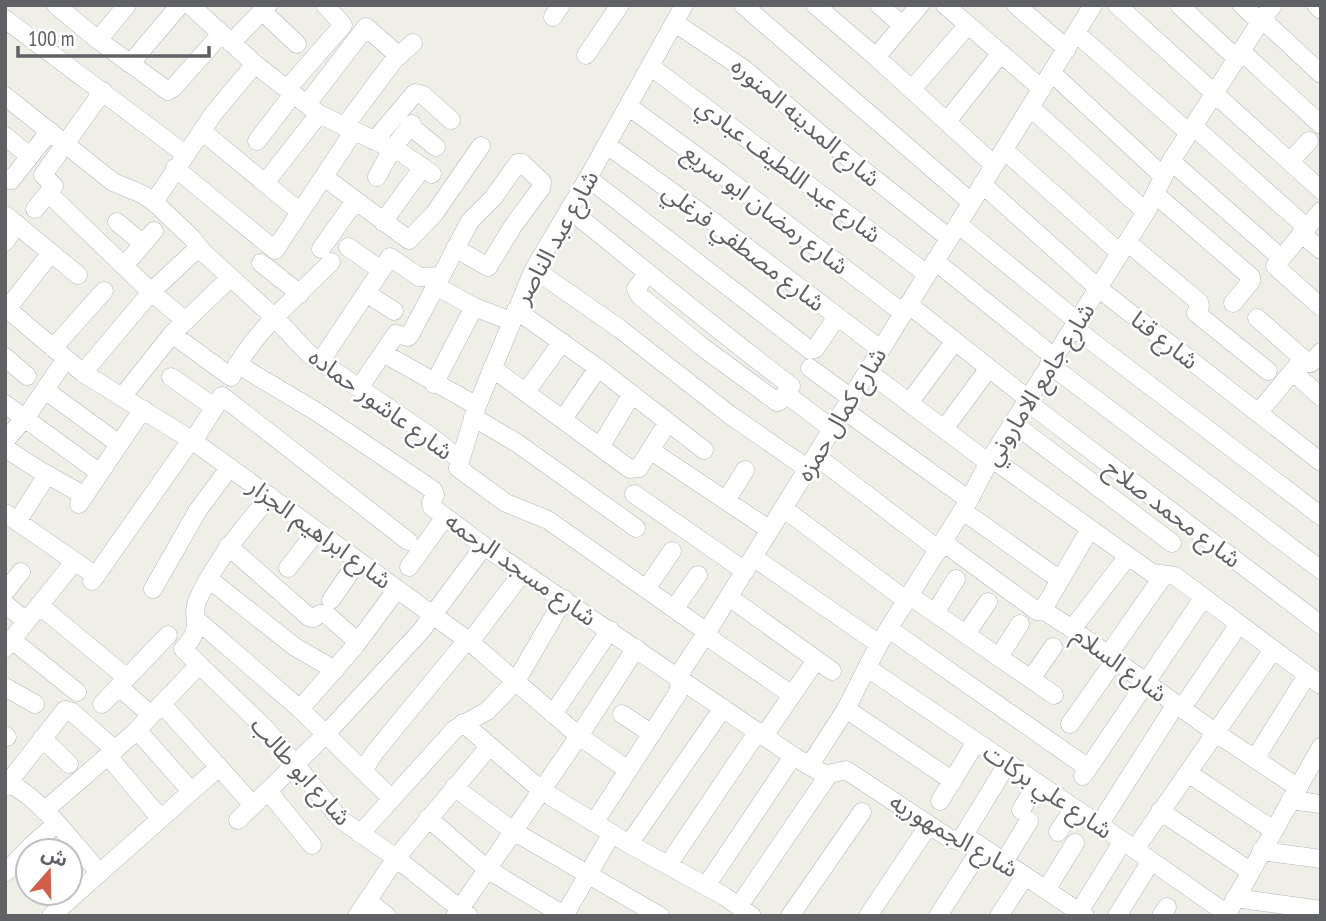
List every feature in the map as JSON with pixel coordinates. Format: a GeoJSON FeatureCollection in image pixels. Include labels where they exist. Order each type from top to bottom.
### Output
{"type":"FeatureCollection","features":[{"type":"Feature","properties":{"kind":"street"},"geometry":{"type":"LineString","coordinates":[[57,5],[98,40],[168,91],[226,38],[265,8],[297,44]]}},
{"type":"Feature","properties":{"kind":"street"},"geometry":{"type":"LineString","coordinates":[[130,64],[180,5]]}},
{"type":"Feature","properties":{"kind":"street"},"geometry":{"type":"LineString","coordinates":[[265,183],[301,100],[343,25],[325,5]]}},
{"type":"Feature","properties":{"kind":"street"},"geometry":{"type":"LineString","coordinates":[[586,55],[620,5]]}},
{"type":"Feature","properties":{"kind":"street"},"geometry":{"type":"LineString","coordinates":[[675,23],[684,5]]}},
{"type":"Feature","properties":{"kind":"street"},"geometry":{"type":"LineString","coordinates":[[743,5],[971,202]]}},
{"type":"Feature","properties":{"kind":"street"},"geometry":{"type":"LineString","coordinates":[[815,5],[948,120],[1199,302],[1196,313],[1268,371]]}},
{"type":"Feature","properties":{"kind":"street"},"geometry":{"type":"LineString","coordinates":[[879,5],[902,26]]}},
{"type":"Feature","properties":{"kind":"street"},"geometry":{"type":"LineString","coordinates":[[876,57],[920,5]]}},
{"type":"Feature","properties":{"kind":"street"},"geometry":{"type":"LineString","coordinates":[[945,5],[1042,89]]}},
{"type":"Feature","properties":{"kind":"street"},"geometry":{"type":"LineString","coordinates":[[1016,5],[1072,41],[1191,129],[1303,230],[1321,250]]}},
{"type":"Feature","properties":{"kind":"street"},"geometry":{"type":"LineString","coordinates":[[1117,5],[1321,191]]}},
{"type":"Feature","properties":{"kind":"street"},"geometry":{"type":"LineString","coordinates":[[1179,5],[1321,125]]}},
{"type":"Feature","properties":{"kind":"street"},"geometry":{"type":"LineString","coordinates":[[1242,5],[1265,15],[1321,74]]}},
{"type":"Feature","properties":{"kind":"street"},"geometry":{"type":"LineString","coordinates":[[1316,5],[1321,10]]}},
{"type":"Feature","properties":{"kind":"street"},"geometry":{"type":"LineString","coordinates":[[98,40],[126,6]]}},
{"type":"Feature","properties":{"kind":"street","name":"شارع كمال حمزه"},"geometry":{"type":"LineString","coordinates":[[594,823],[678,693],[682,670],[1031,108],[1091,6]]}},
{"type":"Feature","properties":{"kind":"street"},"geometry":{"type":"LineString","coordinates":[[200,8],[226,38],[301,100],[349,129],[428,170],[383,222]]}},
{"type":"Feature","properties":{"kind":"street","name":"شارع جامع الاماروني"},"geometry":{"type":"LineString","coordinates":[[810,765],[846,709],[884,637],[1013,423],[1146,212],[1167,168],[1265,15]]}},
{"type":"Feature","properties":{"kind":"street"},"geometry":{"type":"LineString","coordinates":[[5,19],[103,91],[275,250],[324,177],[349,129],[399,56],[413,43]]}},
{"type":"Feature","properties":{"kind":"street","name":"شارع عبد الناصر"},"geometry":{"type":"LineString","coordinates":[[460,460],[492,368],[534,269],[675,23]]}},
{"type":"Feature","properties":{"kind":"street","name":"شارع المدينه المنوره"},"geometry":{"type":"LineString","coordinates":[[675,23],[744,69],[852,161],[954,231],[1321,516]]}},
{"type":"Feature","properties":{"kind":"street"},"geometry":{"type":"LineString","coordinates":[[912,89],[968,25]]}},
{"type":"Feature","properties":{"kind":"street"},"geometry":{"type":"LineString","coordinates":[[257,141],[301,100],[366,27],[399,56]]}},
{"type":"Feature","properties":{"kind":"street"},"geometry":{"type":"LineString","coordinates":[[948,120],[1001,53]]}},
{"type":"Feature","properties":{"kind":"street"},"geometry":{"type":"LineString","coordinates":[[154,202],[180,161],[255,64]]}},
{"type":"Feature","properties":{"kind":"street","name":"شارع عبد اللطيف عبادي"},"geometry":{"type":"LineString","coordinates":[[650,66],[931,267],[1321,570]]}},
{"type":"Feature","properties":{"kind":"street"},"geometry":{"type":"LineString","coordinates":[[1052,73],[1280,257]]}},
{"type":"Feature","properties":{"kind":"street"},"geometry":{"type":"LineString","coordinates":[[35,209],[54,186],[43,176],[103,91]]}},
{"type":"Feature","properties":{"kind":"street"},"geometry":{"type":"LineString","coordinates":[[374,141],[415,93],[423,95],[452,120]]}},
{"type":"Feature","properties":{"kind":"street","name":"شارع عاشور حماده"},"geometry":{"type":"LineString","coordinates":[[5,96],[114,181],[154,202],[309,354],[433,438],[460,460],[460,471],[525,513],[548,520],[792,695]]}},
{"type":"Feature","properties":{"kind":"street","name":"شارع رمضان ابو سريع"},"geometry":{"type":"LineString","coordinates":[[628,106],[954,341]]}},
{"type":"Feature","properties":{"kind":"street"},"geometry":{"type":"LineString","coordinates":[[1031,108],[1146,212]]}},
{"type":"Feature","properties":{"kind":"street"},"geometry":{"type":"LineString","coordinates":[[377,177],[392,149],[411,125],[436,147]]}},
{"type":"Feature","properties":{"kind":"street"},"geometry":{"type":"LineString","coordinates":[[5,178],[10,180],[50,131]]}},
{"type":"Feature","properties":{"kind":"street"},"geometry":{"type":"LineString","coordinates":[[202,131],[300,212]]}},
{"type":"Feature","properties":{"kind":"street"},"geometry":{"type":"LineString","coordinates":[[5,136],[29,156]]}},
{"type":"Feature","properties":{"kind":"street"},"geometry":{"type":"LineString","coordinates":[[1290,162],[1309,141]]}},
{"type":"Feature","properties":{"kind":"street","name":"شارع مصطفي فرغلي"},"geometry":{"type":"LineString","coordinates":[[607,145],[711,220],[880,349]]}},
{"type":"Feature","properties":{"kind":"street"},"geometry":{"type":"LineString","coordinates":[[324,177],[408,240],[435,214],[481,146]]}},
{"type":"Feature","properties":{"kind":"street"},"geometry":{"type":"LineString","coordinates":[[359,387],[396,334],[405,337],[410,335],[455,248],[472,218],[493,198],[518,163],[522,163],[542,182],[542,186],[488,267],[455,248]]}},
{"type":"Feature","properties":{"kind":"street"},"geometry":{"type":"LineString","coordinates":[[588,178],[810,351],[815,349],[836,318]]}},
{"type":"Feature","properties":{"kind":"street","name":"شارع قنا"},"geometry":{"type":"LineString","coordinates":[[982,184],[1098,288],[1321,461]]}},
{"type":"Feature","properties":{"kind":"street"},"geometry":{"type":"LineString","coordinates":[[48,193],[151,292],[186,321]]}},
{"type":"Feature","properties":{"kind":"street"},"geometry":{"type":"LineString","coordinates":[[1155,194],[1251,276],[1251,281],[1233,303]]}},
{"type":"Feature","properties":{"kind":"street"},"geometry":{"type":"LineString","coordinates":[[234,370],[275,318],[300,294],[326,255],[355,201]]}},
{"type":"Feature","properties":{"kind":"street"},"geometry":{"type":"LineString","coordinates":[[569,209],[648,273],[636,289],[640,296],[701,346],[776,401],[780,401],[786,394],[832,429]]}},
{"type":"Feature","properties":{"kind":"street"},"geometry":{"type":"LineString","coordinates":[[1321,211],[1276,263],[1276,268],[1321,307]]}},
{"type":"Feature","properties":{"kind":"street"},"geometry":{"type":"LineString","coordinates":[[5,242],[11,220],[78,275]]}},
{"type":"Feature","properties":{"kind":"street"},"geometry":{"type":"LineString","coordinates":[[117,222],[148,237],[124,266]]}},
{"type":"Feature","properties":{"kind":"street"},"geometry":{"type":"LineString","coordinates":[[348,247],[381,271]]}},
{"type":"Feature","properties":{"kind":"street"},"geometry":{"type":"LineString","coordinates":[[83,373],[151,292],[198,248]]}},
{"type":"Feature","properties":{"kind":"street"},"geometry":{"type":"LineString","coordinates":[[6,308],[51,253]]}},
{"type":"Feature","properties":{"kind":"street"},"geometry":{"type":"LineString","coordinates":[[320,362],[391,257],[419,277],[438,281],[474,307],[514,315],[562,342],[704,450]]}},
{"type":"Feature","properties":{"kind":"street"},"geometry":{"type":"LineString","coordinates":[[261,263],[300,294]]}},
{"type":"Feature","properties":{"kind":"street","name":"شارع السلام"},"geometry":{"type":"LineString","coordinates":[[534,269],[620,329],[730,415],[812,462],[1037,611],[1042,611],[1072,629],[1255,759],[1293,793]]}},
{"type":"Feature","properties":{"kind":"street"},"geometry":{"type":"LineString","coordinates":[[122,397],[172,334],[230,278]]}},
{"type":"Feature","properties":{"kind":"street"},"geometry":{"type":"LineString","coordinates":[[5,441],[45,390],[59,354],[104,291]]}},
{"type":"Feature","properties":{"kind":"street"},"geometry":{"type":"LineString","coordinates":[[366,293],[394,311]]}},
{"type":"Feature","properties":{"kind":"street"},"geometry":{"type":"LineString","coordinates":[[435,384],[474,307]]}},
{"type":"Feature","properties":{"kind":"street","name":"شارع ابراهيم الجزار"},"geometry":{"type":"LineString","coordinates":[[6,308],[83,373],[230,467],[434,615],[579,736],[628,770]]}},
{"type":"Feature","properties":{"kind":"street"},"geometry":{"type":"LineString","coordinates":[[1257,318],[1311,358],[1321,397]]}},
{"type":"Feature","properties":{"kind":"street","name":"شارع مسجد الرحمه"},"geometry":{"type":"LineString","coordinates":[[172,334],[234,370],[317,412],[432,490],[435,495],[430,505],[484,546],[679,677]]}},
{"type":"Feature","properties":{"kind":"street"},"geometry":{"type":"LineString","coordinates":[[909,402],[954,341]]}},
{"type":"Feature","properties":{"kind":"street","name":"شارع محمد صلاح"},"geometry":{"type":"LineString","coordinates":[[954,341],[1321,625]]}},
{"type":"Feature","properties":{"kind":"street"},"geometry":{"type":"LineString","coordinates":[[526,392],[562,342]]}},
{"type":"Feature","properties":{"kind":"street"},"geometry":{"type":"LineString","coordinates":[[383,352],[435,384],[635,528]]}},
{"type":"Feature","properties":{"kind":"street"},"geometry":{"type":"LineString","coordinates":[[5,358],[27,376]]}},
{"type":"Feature","properties":{"kind":"street"},"geometry":{"type":"LineString","coordinates":[[1258,413],[1311,358]]}},
{"type":"Feature","properties":{"kind":"street"},"geometry":{"type":"LineString","coordinates":[[492,368],[633,470],[639,468],[668,422]]}},
{"type":"Feature","properties":{"kind":"street"},"geometry":{"type":"LineString","coordinates":[[563,419],[598,368]]}},
{"type":"Feature","properties":{"kind":"street"},"geometry":{"type":"LineString","coordinates":[[810,368],[847,404],[966,505],[1060,580]]}},
{"type":"Feature","properties":{"kind":"street"},"geometry":{"type":"LineString","coordinates":[[944,429],[989,368]]}},
{"type":"Feature","properties":{"kind":"street"},"geometry":{"type":"LineString","coordinates":[[867,371],[944,429],[1152,573],[1175,576],[1314,680],[1255,759]]}},
{"type":"Feature","properties":{"kind":"street"},"geometry":{"type":"LineString","coordinates":[[170,377],[214,407]]}},
{"type":"Feature","properties":{"kind":"street"},"geometry":{"type":"LineString","coordinates":[[45,390],[119,444]]}},
{"type":"Feature","properties":{"kind":"street"},"geometry":{"type":"LineString","coordinates":[[600,447],[632,394]]}},
{"type":"Feature","properties":{"kind":"street"},"geometry":{"type":"LineString","coordinates":[[47,475],[11,517],[94,579],[222,397],[408,541]]}},
{"type":"Feature","properties":{"kind":"street"},"geometry":{"type":"LineString","coordinates":[[5,404],[100,473]]}},
{"type":"Feature","properties":{"kind":"street"},"geometry":{"type":"LineString","coordinates":[[5,448],[82,500],[143,409]]}},
{"type":"Feature","properties":{"kind":"street"},"geometry":{"type":"LineString","coordinates":[[1013,423],[1172,543]]}},
{"type":"Feature","properties":{"kind":"street"},"geometry":{"type":"LineString","coordinates":[[650,450],[770,530]]}},
{"type":"Feature","properties":{"kind":"street"},"geometry":{"type":"LineString","coordinates":[[153,589],[198,510],[230,467]]}},
{"type":"Feature","properties":{"kind":"street"},"geometry":{"type":"LineString","coordinates":[[726,501],[744,470]]}},
{"type":"Feature","properties":{"kind":"street"},"geometry":{"type":"LineString","coordinates":[[634,494],[749,564],[884,637],[1085,772],[1203,598]]}},
{"type":"Feature","properties":{"kind":"street"},"geometry":{"type":"LineString","coordinates":[[270,496],[228,546],[197,602],[197,620],[300,709],[391,797]]}},
{"type":"Feature","properties":{"kind":"street"},"geometry":{"type":"LineString","coordinates":[[783,508],[908,598],[935,613],[1054,695]]}},
{"type":"Feature","properties":{"kind":"street"},"geometry":{"type":"LineString","coordinates":[[408,567],[445,517]]}},
{"type":"Feature","properties":{"kind":"street"},"geometry":{"type":"LineString","coordinates":[[1042,611],[1090,529]]}},
{"type":"Feature","properties":{"kind":"street"},"geometry":{"type":"LineString","coordinates":[[288,568],[317,531]]}},
{"type":"Feature","properties":{"kind":"street"},"geometry":{"type":"LineString","coordinates":[[228,546],[309,617],[326,614],[358,642]]}},
{"type":"Feature","properties":{"kind":"street"},"geometry":{"type":"LineString","coordinates":[[238,820],[326,734],[434,615],[484,546]]}},
{"type":"Feature","properties":{"kind":"street"},"geometry":{"type":"LineString","coordinates":[[646,589],[672,551]]}},
{"type":"Feature","properties":{"kind":"street"},"geometry":{"type":"LineString","coordinates":[[1072,629],[1128,556]]}},
{"type":"Feature","properties":{"kind":"street"},"geometry":{"type":"LineString","coordinates":[[331,600],[358,561]]}},
{"type":"Feature","properties":{"kind":"street"},"geometry":{"type":"LineString","coordinates":[[74,562],[8,643],[77,692]]}},
{"type":"Feature","properties":{"kind":"street"},"geometry":{"type":"LineString","coordinates":[[5,592],[21,572]]}},
{"type":"Feature","properties":{"kind":"street"},"geometry":{"type":"LineString","coordinates":[[363,771],[375,752],[523,572]]}},
{"type":"Feature","properties":{"kind":"street"},"geometry":{"type":"LineString","coordinates":[[674,609],[698,575]]}},
{"type":"Feature","properties":{"kind":"street"},"geometry":{"type":"LineString","coordinates":[[1070,724],[1164,575]]}},
{"type":"Feature","properties":{"kind":"street"},"geometry":{"type":"LineString","coordinates":[[209,579],[295,647],[335,670]]}},
{"type":"Feature","properties":{"kind":"street"},"geometry":{"type":"LineString","coordinates":[[935,613],[956,579]]}},
{"type":"Feature","properties":{"kind":"street"},"geometry":{"type":"LineString","coordinates":[[300,709],[358,642],[397,589]]}},
{"type":"Feature","properties":{"kind":"street"},"geometry":{"type":"LineString","coordinates":[[729,597],[832,671]]}},
{"type":"Feature","properties":{"kind":"street"},"geometry":{"type":"LineString","coordinates":[[360,834],[391,797],[463,723],[487,711],[516,681],[564,599]]}},
{"type":"Feature","properties":{"kind":"street"},"geometry":{"type":"LineString","coordinates":[[966,634],[988,602]]}},
{"type":"Feature","properties":{"kind":"street"},"geometry":{"type":"LineString","coordinates":[[5,604],[26,621]]}},
{"type":"Feature","properties":{"kind":"street"},"geometry":{"type":"LineString","coordinates":[[39,605],[219,767],[253,805]]}},
{"type":"Feature","properties":{"kind":"street","name":"شارع ابو طالب"},"geometry":{"type":"LineString","coordinates":[[197,620],[195,631],[183,649],[267,730],[328,807],[360,834],[396,858],[461,914]]}},
{"type":"Feature","properties":{"kind":"street"},"geometry":{"type":"LineString","coordinates":[[999,657],[1020,624]]}},
{"type":"Feature","properties":{"kind":"street"},"geometry":{"type":"LineString","coordinates":[[1100,825],[1179,706],[1239,624]]}},
{"type":"Feature","properties":{"kind":"street"},"geometry":{"type":"LineString","coordinates":[[553,714],[610,630]]}},
{"type":"Feature","properties":{"kind":"street"},"geometry":{"type":"LineString","coordinates":[[102,704],[168,635]]}},
{"type":"Feature","properties":{"kind":"street"},"geometry":{"type":"LineString","coordinates":[[1031,679],[1053,647]]}},
{"type":"Feature","properties":{"kind":"street"},"geometry":{"type":"LineString","coordinates":[[461,914],[487,869],[636,648]]}},
{"type":"Feature","properties":{"kind":"street"},"geometry":{"type":"LineString","coordinates":[[1082,914],[1129,845],[1160,811],[1188,773],[1273,650]]}},
{"type":"Feature","properties":{"kind":"street"},"geometry":{"type":"LineString","coordinates":[[668,865],[816,660]]}},
{"type":"Feature","properties":{"kind":"street"},"geometry":{"type":"LineString","coordinates":[[5,873],[31,846],[50,817],[199,665]]}},
{"type":"Feature","properties":{"kind":"street","name":"شارع علي بركات"},"geometry":{"type":"LineString","coordinates":[[869,668],[1007,764],[1229,909]]}},
{"type":"Feature","properties":{"kind":"street","name":"شارع الجمهوريه"},"geometry":{"type":"LineString","coordinates":[[679,677],[793,756],[829,774],[846,770],[952,839],[970,839],[1082,914]]}},
{"type":"Feature","properties":{"kind":"street"},"geometry":{"type":"LineString","coordinates":[[5,687],[35,704]]}},
{"type":"Feature","properties":{"kind":"street"},"geometry":{"type":"LineString","coordinates":[[629,844],[723,708]]}},
{"type":"Feature","properties":{"kind":"street"},"geometry":{"type":"LineString","coordinates":[[846,709],[953,780]]}},
{"type":"Feature","properties":{"kind":"street"},"geometry":{"type":"LineString","coordinates":[[99,872],[24,792],[7,785],[62,712],[72,712],[112,753],[160,818]]}},
{"type":"Feature","properties":{"kind":"street"},"geometry":{"type":"LineString","coordinates":[[622,714],[652,734]]}},
{"type":"Feature","properties":{"kind":"street"},"geometry":{"type":"LineString","coordinates":[[463,723],[541,790],[611,834],[746,911],[829,774]]}},
{"type":"Feature","properties":{"kind":"street"},"geometry":{"type":"LineString","coordinates":[[137,730],[191,791]]}},
{"type":"Feature","properties":{"kind":"street"},"geometry":{"type":"LineString","coordinates":[[42,738],[69,764]]}},
{"type":"Feature","properties":{"kind":"street"},"geometry":{"type":"LineString","coordinates":[[940,801],[976,743]]}},
{"type":"Feature","properties":{"kind":"street"},"geometry":{"type":"LineString","coordinates":[[387,916],[362,908],[396,858],[489,747]]}},
{"type":"Feature","properties":{"kind":"street"},"geometry":{"type":"LineString","coordinates":[[1320,750],[1229,909],[1321,910]]}},
{"type":"Feature","properties":{"kind":"street"},"geometry":{"type":"LineString","coordinates":[[706,886],[793,756]]}},
{"type":"Feature","properties":{"kind":"street"},"geometry":{"type":"LineString","coordinates":[[961,838],[1007,764]]}},
{"type":"Feature","properties":{"kind":"street"},"geometry":{"type":"LineString","coordinates":[[51,916],[219,767]]}},
{"type":"Feature","properties":{"kind":"street"},"geometry":{"type":"LineString","coordinates":[[1188,773],[1273,830]]}},
{"type":"Feature","properties":{"kind":"street"},"geometry":{"type":"LineString","coordinates":[[1004,862],[1037,784]]}},
{"type":"Feature","properties":{"kind":"street"},"geometry":{"type":"LineString","coordinates":[[454,788],[513,831],[660,916]]}},
{"type":"Feature","properties":{"kind":"street"},"geometry":{"type":"LineString","coordinates":[[268,791],[312,845]]}},
{"type":"Feature","properties":{"kind":"street"},"geometry":{"type":"LineString","coordinates":[[1293,793],[1321,804]]}},
{"type":"Feature","properties":{"kind":"street"},"geometry":{"type":"LineString","coordinates":[[1058,832],[1074,808]]}},
{"type":"Feature","properties":{"kind":"street"},"geometry":{"type":"LineString","coordinates":[[1160,811],[1250,871]]}},
{"type":"Feature","properties":{"kind":"street"},"geometry":{"type":"LineString","coordinates":[[790,916],[862,812]]}},
{"type":"Feature","properties":{"kind":"street"},"geometry":{"type":"LineString","coordinates":[[428,818],[487,869],[564,916],[611,834]]}},
{"type":"Feature","properties":{"kind":"street"},"geometry":{"type":"LineString","coordinates":[[868,916],[929,826]]}},
{"type":"Feature","properties":{"kind":"street"},"geometry":{"type":"LineString","coordinates":[[1046,890],[1075,843]]}},
{"type":"Feature","properties":{"kind":"street"},"geometry":{"type":"LineString","coordinates":[[938,916],[982,847]]}},
{"type":"Feature","properties":{"kind":"street"},"geometry":{"type":"LineString","coordinates":[[1261,851],[1321,859]]}},
{"type":"Feature","properties":{"kind":"street"},"geometry":{"type":"LineString","coordinates":[[1117,916],[1152,861]]}},
{"type":"Feature","properties":{"kind":"street"},"geometry":{"type":"LineString","coordinates":[[999,916],[1025,876]]}}]}
